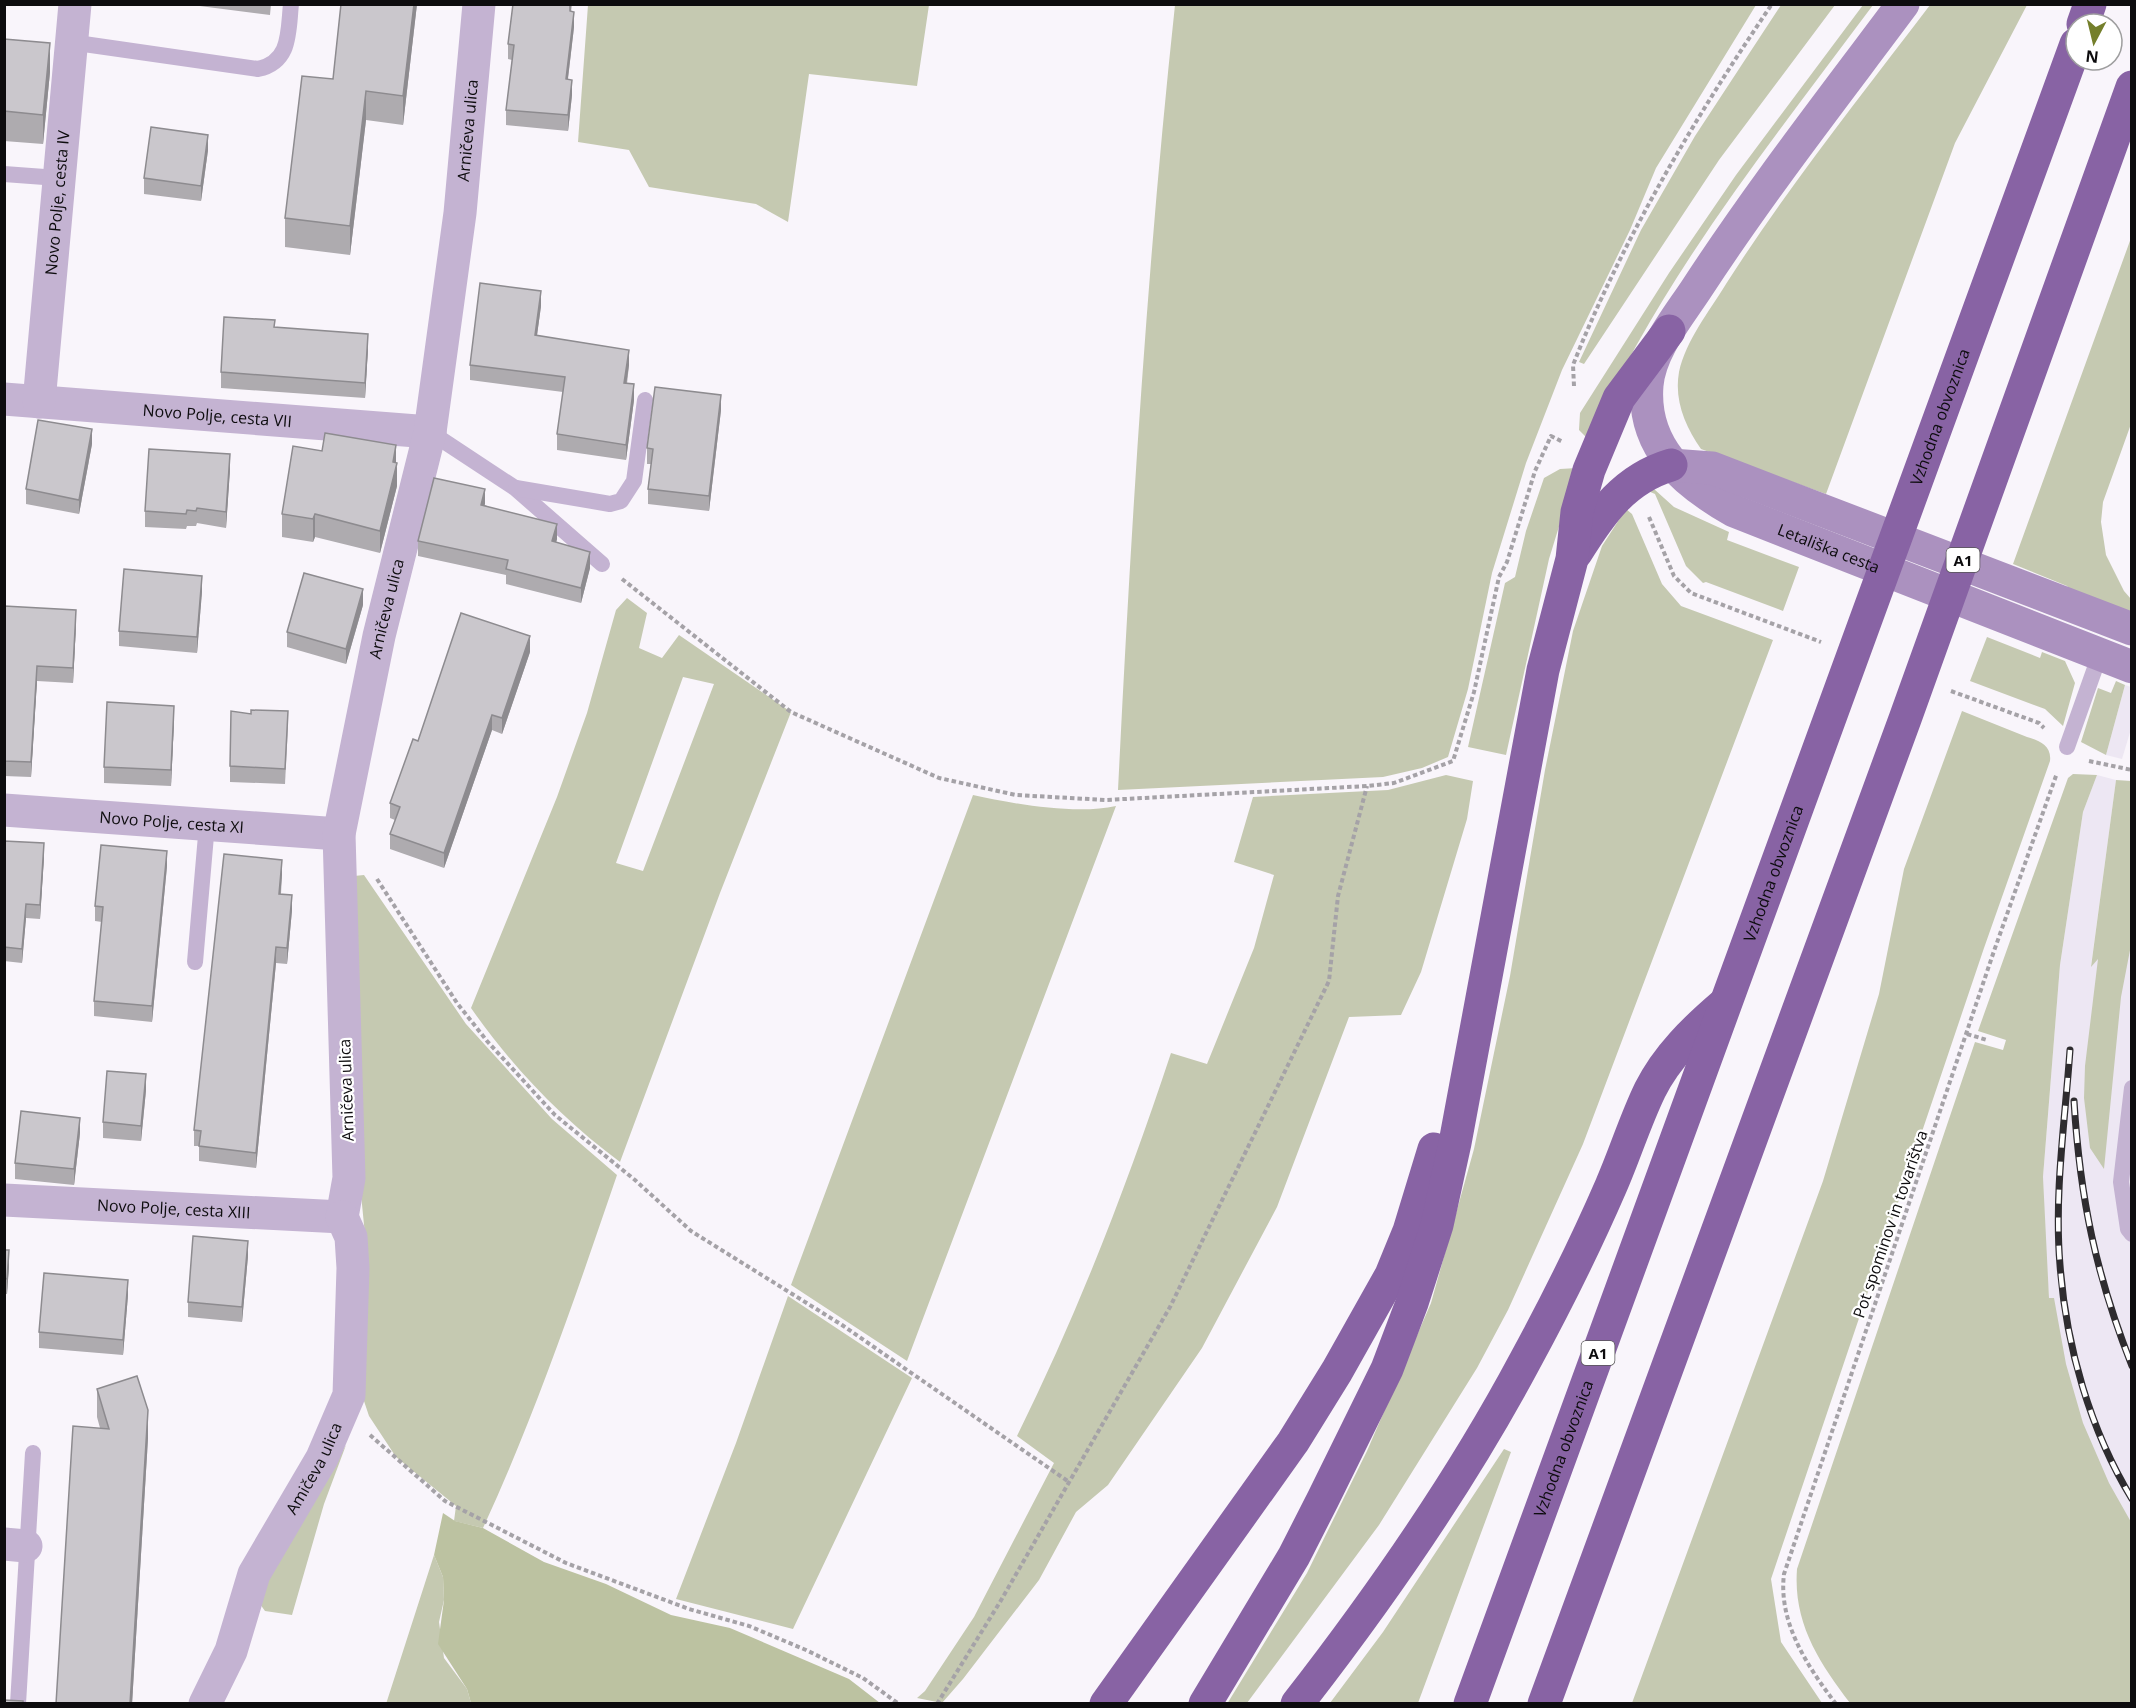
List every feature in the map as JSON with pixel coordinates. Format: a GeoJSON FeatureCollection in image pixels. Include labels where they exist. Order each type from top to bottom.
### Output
{"type":"FeatureCollection","features":[{"type":"Feature","properties":{"kind":"highway","name":"Vzhodna obvoznica"},"geometry":{"type":"LineString","coordinates":[[1470,1704],[2066,72]]}},
{"type":"Feature","properties":{"kind":"highway","name":"A1"},"geometry":{"type":"LineString","coordinates":[[1544,1704],[1917,686],[2132,87]]}},
{"type":"Feature","properties":{"kind":"highway"},"geometry":{"type":"LineString","coordinates":[[1205,1704],[1294,1556],[1387,1369],[1437,1225],[1543,670],[1572,559],[1577,512],[1598,446],[1619,398],[1669,331]]}},
{"type":"Feature","properties":{"kind":"highway"},"geometry":{"type":"LineString","coordinates":[[1572,559],[1616,497],[1644,475],[1671,465]]}},
{"type":"Feature","properties":{"kind":"highway"},"geometry":{"type":"LineString","coordinates":[[1106,1704],[1293,1442],[1337,1371],[1391,1275],[1408,1231],[1481,1002]]}},
{"type":"Feature","properties":{"kind":"highway"},"geometry":{"type":"LineString","coordinates":[[1297,1704],[1421,1531],[1524,1363],[1564,1287],[1611,1186],[1651,1088],[1676,1050],[1696,1028],[1727,1002]]}},
{"type":"Feature","properties":{"kind":"main road","name":"Letališka cesta"},"geometry":{"type":"LineString","coordinates":[[1903,4],[1734,232],[1669,331],[1652,367],[1647,393],[1647,405],[1657,440],[1671,465],[1712,499],[1762,524],[2132,667]]}},
{"type":"Feature","properties":{"kind":"main road"},"geometry":{"type":"LineString","coordinates":[[1671,465],[1712,468],[1775,490],[2132,629]]}},
{"type":"Feature","properties":{"kind":"street","name":"Novo Polje, cesta IV"},"geometry":{"type":"LineString","coordinates":[[39,402],[75,4]]}},
{"type":"Feature","properties":{"kind":"street","name":"Arničeva ulica"},"geometry":{"type":"LineString","coordinates":[[342,1217],[349,1178],[339,834],[378,636],[430,432],[460,213],[479,4]]}},
{"type":"Feature","properties":{"kind":"street","name":"Novo Polje, cesta VII"},"geometry":{"type":"LineString","coordinates":[[4,399],[430,432]]}},
{"type":"Feature","properties":{"kind":"street","name":"Novo Polje, cesta XI"},"geometry":{"type":"LineString","coordinates":[[4,810],[339,834]]}},
{"type":"Feature","properties":{"kind":"street","name":"Novo Polje, cesta XIII"},"geometry":{"type":"LineString","coordinates":[[4,1200],[342,1217]]}},
{"type":"Feature","properties":{"kind":"street","name":"Amičeva ulica"},"geometry":{"type":"LineString","coordinates":[[205,1704],[231,1651],[254,1574],[322,1458],[349,1395],[353,1268],[351,1237],[342,1217]]}},
{"type":"Feature","properties":{"kind":"lane"},"geometry":{"type":"LineString","coordinates":[[70,42],[258,69],[267,67],[281,58],[287,42],[291,4]]}},
{"type":"Feature","properties":{"kind":"lane"},"geometry":{"type":"LineString","coordinates":[[4,174],[58,178]]}},
{"type":"Feature","properties":{"kind":"lane"},"geometry":{"type":"LineString","coordinates":[[515,488],[610,504],[621,501],[634,481],[645,400]]}},
{"type":"Feature","properties":{"kind":"lane"},"geometry":{"type":"LineString","coordinates":[[430,432],[515,488],[602,564]]}},
{"type":"Feature","properties":{"kind":"lane"},"geometry":{"type":"LineString","coordinates":[[2067,747],[2100,654]]}},
{"type":"Feature","properties":{"kind":"lane"},"geometry":{"type":"LineString","coordinates":[[195,962],[207,824]]}},
{"type":"Feature","properties":{"kind":"lane"},"geometry":{"type":"LineString","coordinates":[[2132,1088],[2121,1182],[2128,1229],[2132,1234]]}},
{"type":"Feature","properties":{"kind":"lane"},"geometry":{"type":"LineString","coordinates":[[18,1704],[15,1545],[33,1453]]}},
{"type":"Feature","properties":{"kind":"path"},"geometry":{"type":"LineString","coordinates":[[1574,386],[1573,365],[1636,228],[1691,131],[1772,4]]}},
{"type":"Feature","properties":{"kind":"path"},"geometry":{"type":"LineString","coordinates":[[602,564],[791,712],[939,778],[1016,795],[1107,800],[1394,783],[1454,761],[1474,692],[1499,577],[1507,562],[1535,471],[1551,436]]}},
{"type":"Feature","properties":{"kind":"path"},"geometry":{"type":"LineString","coordinates":[[1645,508],[1674,576],[1690,593],[1700,597]]}},
{"type":"Feature","properties":{"kind":"path"},"geometry":{"type":"LineString","coordinates":[[2067,747],[2086,760],[2132,770]]}},
{"type":"Feature","properties":{"kind":"path","name":"Pot spominov in tovarištva"},"geometry":{"type":"LineString","coordinates":[[1836,1704],[1792,1636],[1783,1584],[1784,1574],[2067,747]]}},
{"type":"Feature","properties":{"kind":"path"},"geometry":{"type":"LineString","coordinates":[[937,1704],[1000,1602],[1170,1306],[1329,981],[1338,896],[1367,786]]}},
{"type":"Feature","properties":{"kind":"path"},"geometry":{"type":"LineString","coordinates":[[371,869],[458,1003],[487,1041],[555,1115],[635,1180],[691,1231],[842,1325],[1069,1482]]}},
{"type":"Feature","properties":{"kind":"path"},"geometry":{"type":"LineString","coordinates":[[1967,1034],[1987,1040]]}},
{"type":"Feature","properties":{"kind":"path"},"geometry":{"type":"LineString","coordinates":[[349,1395],[372,1439],[445,1501],[566,1563],[689,1610],[749,1626],[806,1650],[863,1678],[899,1704]]}},
{"type":"Feature","properties":{"kind":"shaded area"},"geometry":{"type":"Polygon","coordinates":[[[2125,685],[2131,687],[2131,729],[2122,759],[2106,755],[2125,685]]]}},
{"type":"Feature","properties":{"kind":"shaded area"},"geometry":{"type":"Polygon","coordinates":[[[2097,775],[2116,780],[2091,966],[2132,918],[2131,1650],[2049,1299],[2044,1224],[2043,1177],[2060,965],[2083,812],[2097,775]]]}},
{"type":"Feature","properties":{"kind":"green space"},"geometry":{"type":"Polygon","coordinates":[[[588,4],[929,5],[917,86],[809,74],[788,222],[756,204],[649,187],[629,150],[578,142],[588,4]]]}},
{"type":"Feature","properties":{"kind":"green space"},"geometry":{"type":"Polygon","coordinates":[[[1175,5],[1756,5],[1656,168],[1630,230],[1562,370],[1526,463],[1492,573],[1468,689],[1448,757],[1422,768],[1383,777],[1118,790],[1141,397],[1156,200],[1175,5]]]}},
{"type":"Feature","properties":{"kind":"green space"},"geometry":{"type":"Polygon","coordinates":[[[1781,5],[1835,5],[1719,160],[1584,364],[1579,362],[1641,230],[1695,136],[1781,5]]]}},
{"type":"Feature","properties":{"kind":"green space"},"geometry":{"type":"Polygon","coordinates":[[[1863,5],[1873,5],[1756,162],[1683,269],[1617,381],[1589,440],[1579,430],[1580,413],[1669,273],[1736,175],[1863,5]]]}},
{"type":"Feature","properties":{"kind":"green space"},"geometry":{"type":"Polygon","coordinates":[[[1930,5],[2027,5],[1955,143],[1826,494],[1701,449],[1682,412],[1678,393],[1679,372],[1692,337],[1774,212],[1930,5]]]}},
{"type":"Feature","properties":{"kind":"green space"},"geometry":{"type":"Polygon","coordinates":[[[2131,238],[2131,424],[2103,502],[2101,522],[2106,555],[2124,591],[2131,599],[2131,618],[2071,591],[2067,586],[2013,564],[2131,238]]]}},
{"type":"Feature","properties":{"kind":"green space"},"geometry":{"type":"Polygon","coordinates":[[[1577,468],[1549,559],[1506,755],[1468,747],[1505,583],[1515,577],[1526,531],[1544,478],[1560,469],[1577,468]]]}},
{"type":"Feature","properties":{"kind":"green space"},"geometry":{"type":"Polygon","coordinates":[[[1654,489],[1674,507],[1729,532],[1727,540],[1799,567],[1783,611],[1706,582],[1703,583],[1686,566],[1655,494],[1648,491],[1654,489]]]}},
{"type":"Feature","properties":{"kind":"green space"},"geometry":{"type":"Polygon","coordinates":[[[1626,509],[1632,514],[1662,584],[1681,606],[1773,640],[1583,1144],[1508,1310],[1477,1368],[1379,1525],[1247,1703],[1227,1704],[1307,1573],[1367,1451],[1431,1303],[1474,1149],[1510,976],[1545,770],[1573,631],[1602,546],[1626,509]]]}},
{"type":"Feature","properties":{"kind":"green space"},"geometry":{"type":"Polygon","coordinates":[[[627,598],[647,613],[639,648],[662,658],[679,635],[791,712],[720,893],[620,1162],[558,1110],[521,1072],[471,1008],[557,797],[587,713],[616,610],[627,598]],[[683,677],[616,863],[643,871],[714,684],[683,677]]]}},
{"type":"Feature","properties":{"kind":"green space"},"geometry":{"type":"Polygon","coordinates":[[[1987,637],[2040,658],[2042,652],[2065,661],[2075,683],[2063,726],[2045,709],[1970,681],[1987,637]]]}},
{"type":"Feature","properties":{"kind":"green space"},"geometry":{"type":"Polygon","coordinates":[[[2116,681],[2125,685],[2106,755],[2081,742],[2098,688],[2111,693],[2116,681]]]}},
{"type":"Feature","properties":{"kind":"green space"},"geometry":{"type":"Polygon","coordinates":[[[1962,711],[2040,742],[2047,747],[2050,761],[1984,948],[1771,1579],[1781,1642],[1822,1703],[1632,1703],[1823,1181],[1879,994],[1904,869],[1962,711]]]}},
{"type":"Feature","properties":{"kind":"green space"},"geometry":{"type":"Polygon","coordinates":[[[2073,774],[2097,775],[2083,812],[2060,965],[2043,1177],[2049,1298],[2054,1298],[2066,1364],[2083,1423],[2109,1483],[2131,1522],[2131,1703],[1850,1703],[1810,1641],[1799,1607],[1797,1569],[1975,1042],[2003,1050],[2006,1040],[1978,1031],[2068,778],[2073,774]]]}},
{"type":"Feature","properties":{"kind":"green space"},"geometry":{"type":"Polygon","coordinates":[[[1446,775],[1473,781],[1467,819],[1421,972],[1401,1015],[1349,1017],[1277,1207],[1202,1348],[1108,1485],[1076,1512],[1039,1580],[963,1679],[942,1703],[917,1698],[925,1691],[974,1617],[1054,1463],[1017,1436],[1061,1343],[1101,1247],[1171,1053],[1207,1064],[1254,948],[1274,875],[1234,862],[1253,797],[1388,790],[1446,775]]]}},
{"type":"Feature","properties":{"kind":"green space"},"geometry":{"type":"Polygon","coordinates":[[[2116,780],[2131,781],[2131,945],[2121,997],[2104,1169],[2090,1148],[2084,1098],[2085,1066],[2098,959],[2091,967],[2116,780]]]}},
{"type":"Feature","properties":{"kind":"green space"},"geometry":{"type":"Polygon","coordinates":[[[973,795],[1026,805],[1064,809],[1116,806],[907,1361],[791,1285],[973,795]]]}},
{"type":"Feature","properties":{"kind":"green space"},"geometry":{"type":"Polygon","coordinates":[[[364,875],[466,1024],[552,1119],[617,1175],[538,1397],[483,1528],[454,1521],[456,1506],[396,1457],[369,1416],[360,1389],[366,1245],[359,1174],[354,876],[364,875]]]}},
{"type":"Feature","properties":{"kind":"green space"},"geometry":{"type":"Polygon","coordinates":[[[788,1296],[912,1378],[793,1629],[676,1599],[736,1443],[788,1296]]]}},
{"type":"Feature","properties":{"kind":"green space"},"geometry":{"type":"Polygon","coordinates":[[[346,1445],[324,1504],[292,1615],[265,1611],[255,1597],[346,1445]]]}},
{"type":"Feature","properties":{"kind":"green space"},"geometry":{"type":"Polygon","coordinates":[[[1504,1449],[1511,1452],[1418,1703],[1330,1703],[1383,1632],[1504,1449]]]}},
{"type":"Feature","properties":{"kind":"green space"},"geometry":{"type":"Polygon","coordinates":[[[443,1513],[455,1521],[483,1528],[544,1562],[606,1584],[671,1615],[730,1628],[849,1679],[880,1703],[471,1703],[467,1689],[438,1644],[444,1600],[443,1577],[434,1555],[443,1513]]]}},
{"type":"Feature","properties":{"kind":"green space"},"geometry":{"type":"Polygon","coordinates":[[[434,1555],[443,1577],[444,1600],[439,1622],[444,1658],[467,1689],[471,1703],[386,1704],[434,1555]]]}},
{"type":"Feature","properties":{"kind":"building"},"geometry":{"type":"Polygon","coordinates":[[[341,4],[414,4],[403,96],[366,91],[350,226],[285,218],[302,76],[333,79],[341,4]]]}},
{"type":"Feature","properties":{"kind":"building"},"geometry":{"type":"Polygon","coordinates":[[[513,4],[570,4],[570,11],[574,12],[566,79],[572,80],[568,115],[506,110],[514,45],[508,44],[513,4]]]}},
{"type":"Feature","properties":{"kind":"building"},"geometry":{"type":"Polygon","coordinates":[[[4,39],[50,43],[43,115],[4,111],[4,39]]]}},
{"type":"Feature","properties":{"kind":"building"},"geometry":{"type":"Polygon","coordinates":[[[151,127],[208,135],[201,186],[144,178],[151,127]]]}},
{"type":"Feature","properties":{"kind":"building"},"geometry":{"type":"Polygon","coordinates":[[[480,283],[541,291],[535,335],[629,350],[624,383],[634,384],[626,445],[557,434],[565,377],[470,365],[480,283]]]}},
{"type":"Feature","properties":{"kind":"building"},"geometry":{"type":"Polygon","coordinates":[[[224,317],[275,320],[274,327],[368,334],[365,383],[221,372],[224,317]]]}},
{"type":"Feature","properties":{"kind":"building"},"geometry":{"type":"Polygon","coordinates":[[[655,387],[721,395],[709,496],[648,489],[653,449],[647,448],[655,387]]]}},
{"type":"Feature","properties":{"kind":"building"},"geometry":{"type":"Polygon","coordinates":[[[38,420],[92,429],[79,500],[26,489],[38,420]]]}},
{"type":"Feature","properties":{"kind":"building"},"geometry":{"type":"Polygon","coordinates":[[[325,433],[396,445],[393,462],[397,463],[380,531],[315,514],[313,519],[282,514],[293,446],[322,451],[325,433]]]}},
{"type":"Feature","properties":{"kind":"building"},"geometry":{"type":"Polygon","coordinates":[[[149,449],[230,454],[226,512],[197,508],[196,511],[187,510],[186,514],[145,511],[149,449]]]}},
{"type":"Feature","properties":{"kind":"building"},"geometry":{"type":"Polygon","coordinates":[[[434,478],[485,489],[481,505],[557,524],[552,541],[590,552],[581,588],[506,569],[508,560],[418,541],[434,478]]]}},
{"type":"Feature","properties":{"kind":"building"},"geometry":{"type":"Polygon","coordinates":[[[124,569],[202,576],[197,637],[119,631],[124,569]]]}},
{"type":"Feature","properties":{"kind":"building"},"geometry":{"type":"Polygon","coordinates":[[[304,573],[363,589],[346,649],[287,632],[304,573]]]}},
{"type":"Feature","properties":{"kind":"building"},"geometry":{"type":"Polygon","coordinates":[[[4,606],[76,610],[73,668],[37,666],[31,762],[4,761],[4,606]]]}},
{"type":"Feature","properties":{"kind":"building"},"geometry":{"type":"Polygon","coordinates":[[[461,613],[530,636],[502,718],[492,715],[444,853],[390,834],[400,807],[390,803],[413,739],[418,741],[461,613]]]}},
{"type":"Feature","properties":{"kind":"building"},"geometry":{"type":"Polygon","coordinates":[[[107,702],[174,706],[171,770],[104,767],[107,702]]]}},
{"type":"Feature","properties":{"kind":"building"},"geometry":{"type":"Polygon","coordinates":[[[251,710],[288,711],[285,769],[230,766],[231,711],[251,714],[251,710]]]}},
{"type":"Feature","properties":{"kind":"building"},"geometry":{"type":"Polygon","coordinates":[[[4,841],[44,843],[40,905],[26,904],[22,949],[4,947],[4,841]]]}},
{"type":"Feature","properties":{"kind":"building"},"geometry":{"type":"Polygon","coordinates":[[[101,845],[167,851],[152,1006],[94,1001],[103,907],[95,906],[101,845]]]}},
{"type":"Feature","properties":{"kind":"building"},"geometry":{"type":"Polygon","coordinates":[[[224,854],[282,860],[279,894],[292,895],[287,948],[276,947],[256,1153],[199,1146],[201,1131],[194,1130],[224,854]]]}},
{"type":"Feature","properties":{"kind":"building"},"geometry":{"type":"Polygon","coordinates":[[[107,1071],[146,1074],[141,1126],[103,1122],[107,1071]]]}},
{"type":"Feature","properties":{"kind":"building"},"geometry":{"type":"Polygon","coordinates":[[[21,1111],[80,1118],[74,1169],[15,1163],[21,1111]]]}},
{"type":"Feature","properties":{"kind":"building"},"geometry":{"type":"Polygon","coordinates":[[[193,1236],[248,1241],[242,1307],[188,1302],[193,1236]]]}},
{"type":"Feature","properties":{"kind":"building"},"geometry":{"type":"Polygon","coordinates":[[[4,1250],[9,1250],[7,1279],[4,1278],[4,1250]]]}},
{"type":"Feature","properties":{"kind":"building"},"geometry":{"type":"Polygon","coordinates":[[[44,1273],[128,1280],[123,1340],[39,1332],[44,1273]]]}},
{"type":"Feature","properties":{"kind":"building"},"geometry":{"type":"Polygon","coordinates":[[[137,1376],[148,1410],[130,1704],[56,1704],[73,1426],[109,1429],[97,1389],[137,1376]]]}},
{"type":"Feature","properties":{"kind":"building"},"geometry":{"type":"Polygon","coordinates":[[[4,1700],[23,1701],[23,1704],[4,1704],[4,1700]]]}},
{"type":"Feature","properties":{"kind":"railway"},"geometry":{"type":"LineString","coordinates":[[2070,1050],[2058,1211],[2063,1295],[2074,1356],[2092,1416],[2132,1499]]}},
{"type":"Feature","properties":{"kind":"railway"},"geometry":{"type":"LineString","coordinates":[[2074,1101],[2085,1204],[2099,1268],[2132,1366]]}}]}
